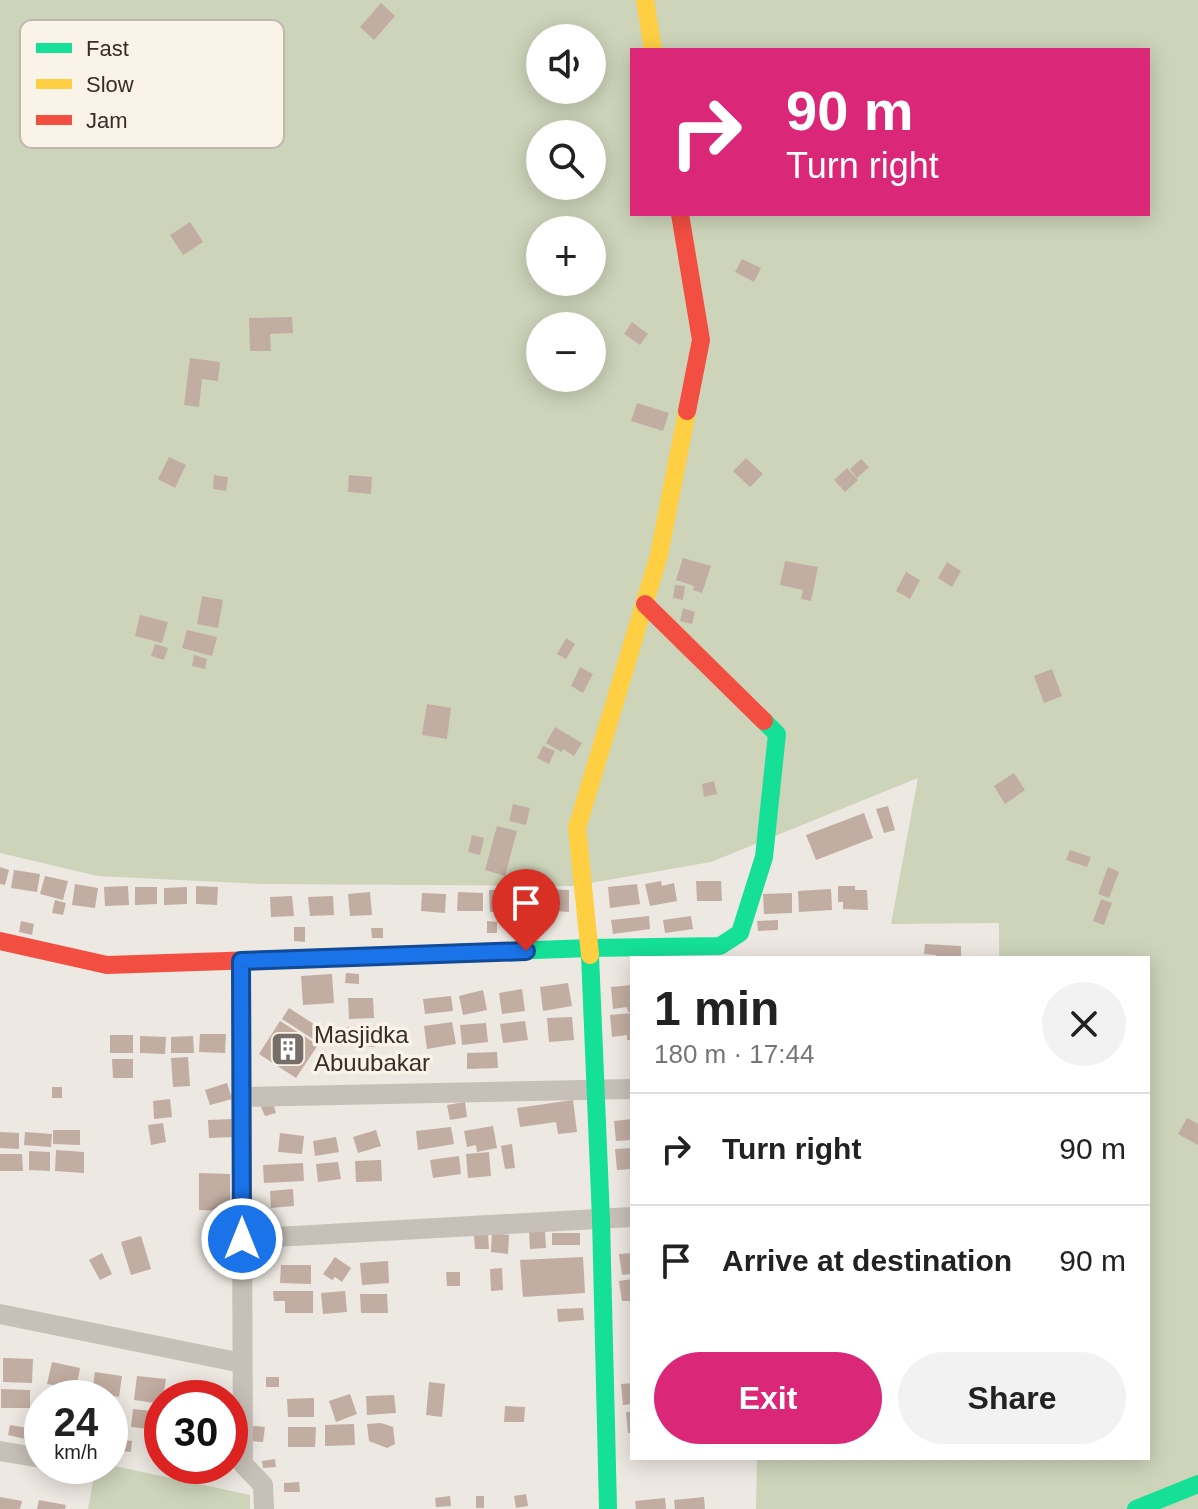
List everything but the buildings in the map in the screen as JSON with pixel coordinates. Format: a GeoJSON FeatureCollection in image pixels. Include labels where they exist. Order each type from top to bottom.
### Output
{"type":"FeatureCollection","features":[{"type":"Feature","properties":{"kind":"street"},"geometry":{"type":"LineString","coordinates":[[645,0],[653,48]]}},
{"type":"Feature","properties":{"kind":"street"},"geometry":{"type":"LineString","coordinates":[[608,1509],[590,948],[577,828],[659,555],[701,340],[680,216]]}},
{"type":"Feature","properties":{"kind":"street"},"geometry":{"type":"LineString","coordinates":[[645,604],[777,734],[764,857],[740,933],[742,956]]}},
{"type":"Feature","properties":{"kind":"street"},"geometry":{"type":"LineString","coordinates":[[0,941],[107,965],[720,946],[740,933]]}},
{"type":"Feature","properties":{"kind":"street"},"geometry":{"type":"LineString","coordinates":[[241,961],[243,1464],[263,1485],[264,1509]]}},
{"type":"Feature","properties":{"kind":"street"},"geometry":{"type":"LineString","coordinates":[[241,1097],[630,1089]]}},
{"type":"Feature","properties":{"kind":"street"},"geometry":{"type":"LineString","coordinates":[[242,1239],[630,1217]]}},
{"type":"Feature","properties":{"kind":"street"},"geometry":{"type":"LineString","coordinates":[[0,1314],[242,1363]]}},
{"type":"Feature","properties":{"kind":"street"},"geometry":{"type":"LineString","coordinates":[[0,1451],[24,1455]]}},
{"type":"Feature","properties":{"kind":"street"},"geometry":{"type":"LineString","coordinates":[[1136,1509],[1198,1484]]}},
{"type":"Feature","properties":{"kind":"green space"},"geometry":{"type":"Polygon","coordinates":[[[0,0],[1198,0],[1198,1509],[756,1509],[757,1460],[1150,1460],[1150,956],[999,956],[999,923],[891,924],[918,778],[711,862],[573,886],[263,884],[98,876],[0,853],[0,0]]]}},
{"type":"Feature","properties":{"kind":"green space"},"geometry":{"type":"Polygon","coordinates":[[[128,1469],[144,1472],[144,1484],[199,1484],[250,1495],[250,1509],[88,1509],[93,1484],[128,1484],[128,1469]]]}},
{"type":"Feature","properties":{"kind":"traffic: fast"},"geometry":{"type":"LineString","coordinates":[[314,958],[720,946],[740,933],[764,857],[777,734],[764,721]]}},
{"type":"Feature","properties":{"kind":"traffic: fast"},"geometry":{"type":"LineString","coordinates":[[590,955],[601,1219],[608,1509]]}},
{"type":"Feature","properties":{"kind":"traffic: fast"},"geometry":{"type":"LineString","coordinates":[[1136,1509],[1198,1484]]}},
{"type":"Feature","properties":{"kind":"traffic: slow"},"geometry":{"type":"LineString","coordinates":[[645,0],[653,48]]}},
{"type":"Feature","properties":{"kind":"traffic: slow"},"geometry":{"type":"LineString","coordinates":[[590,955],[577,828],[659,555],[687,411]]}},
{"type":"Feature","properties":{"kind":"traffic: jam"},"geometry":{"type":"LineString","coordinates":[[680,216],[701,340],[687,411]]}},
{"type":"Feature","properties":{"kind":"traffic: jam"},"geometry":{"type":"LineString","coordinates":[[645,604],[764,721]]}},
{"type":"Feature","properties":{"kind":"traffic: jam"},"geometry":{"type":"LineString","coordinates":[[0,941],[107,965],[314,958]]}},
{"type":"Feature","properties":{"kind":"place","name":"Masjidka Abuubakar"},"geometry":{"type":"Point","coordinates":[288,1049]}},
{"type":"Feature","properties":{"kind":"route"},"geometry":{"type":"LineString","coordinates":[[242,1239],[241,961],[526,951]]}}]}
